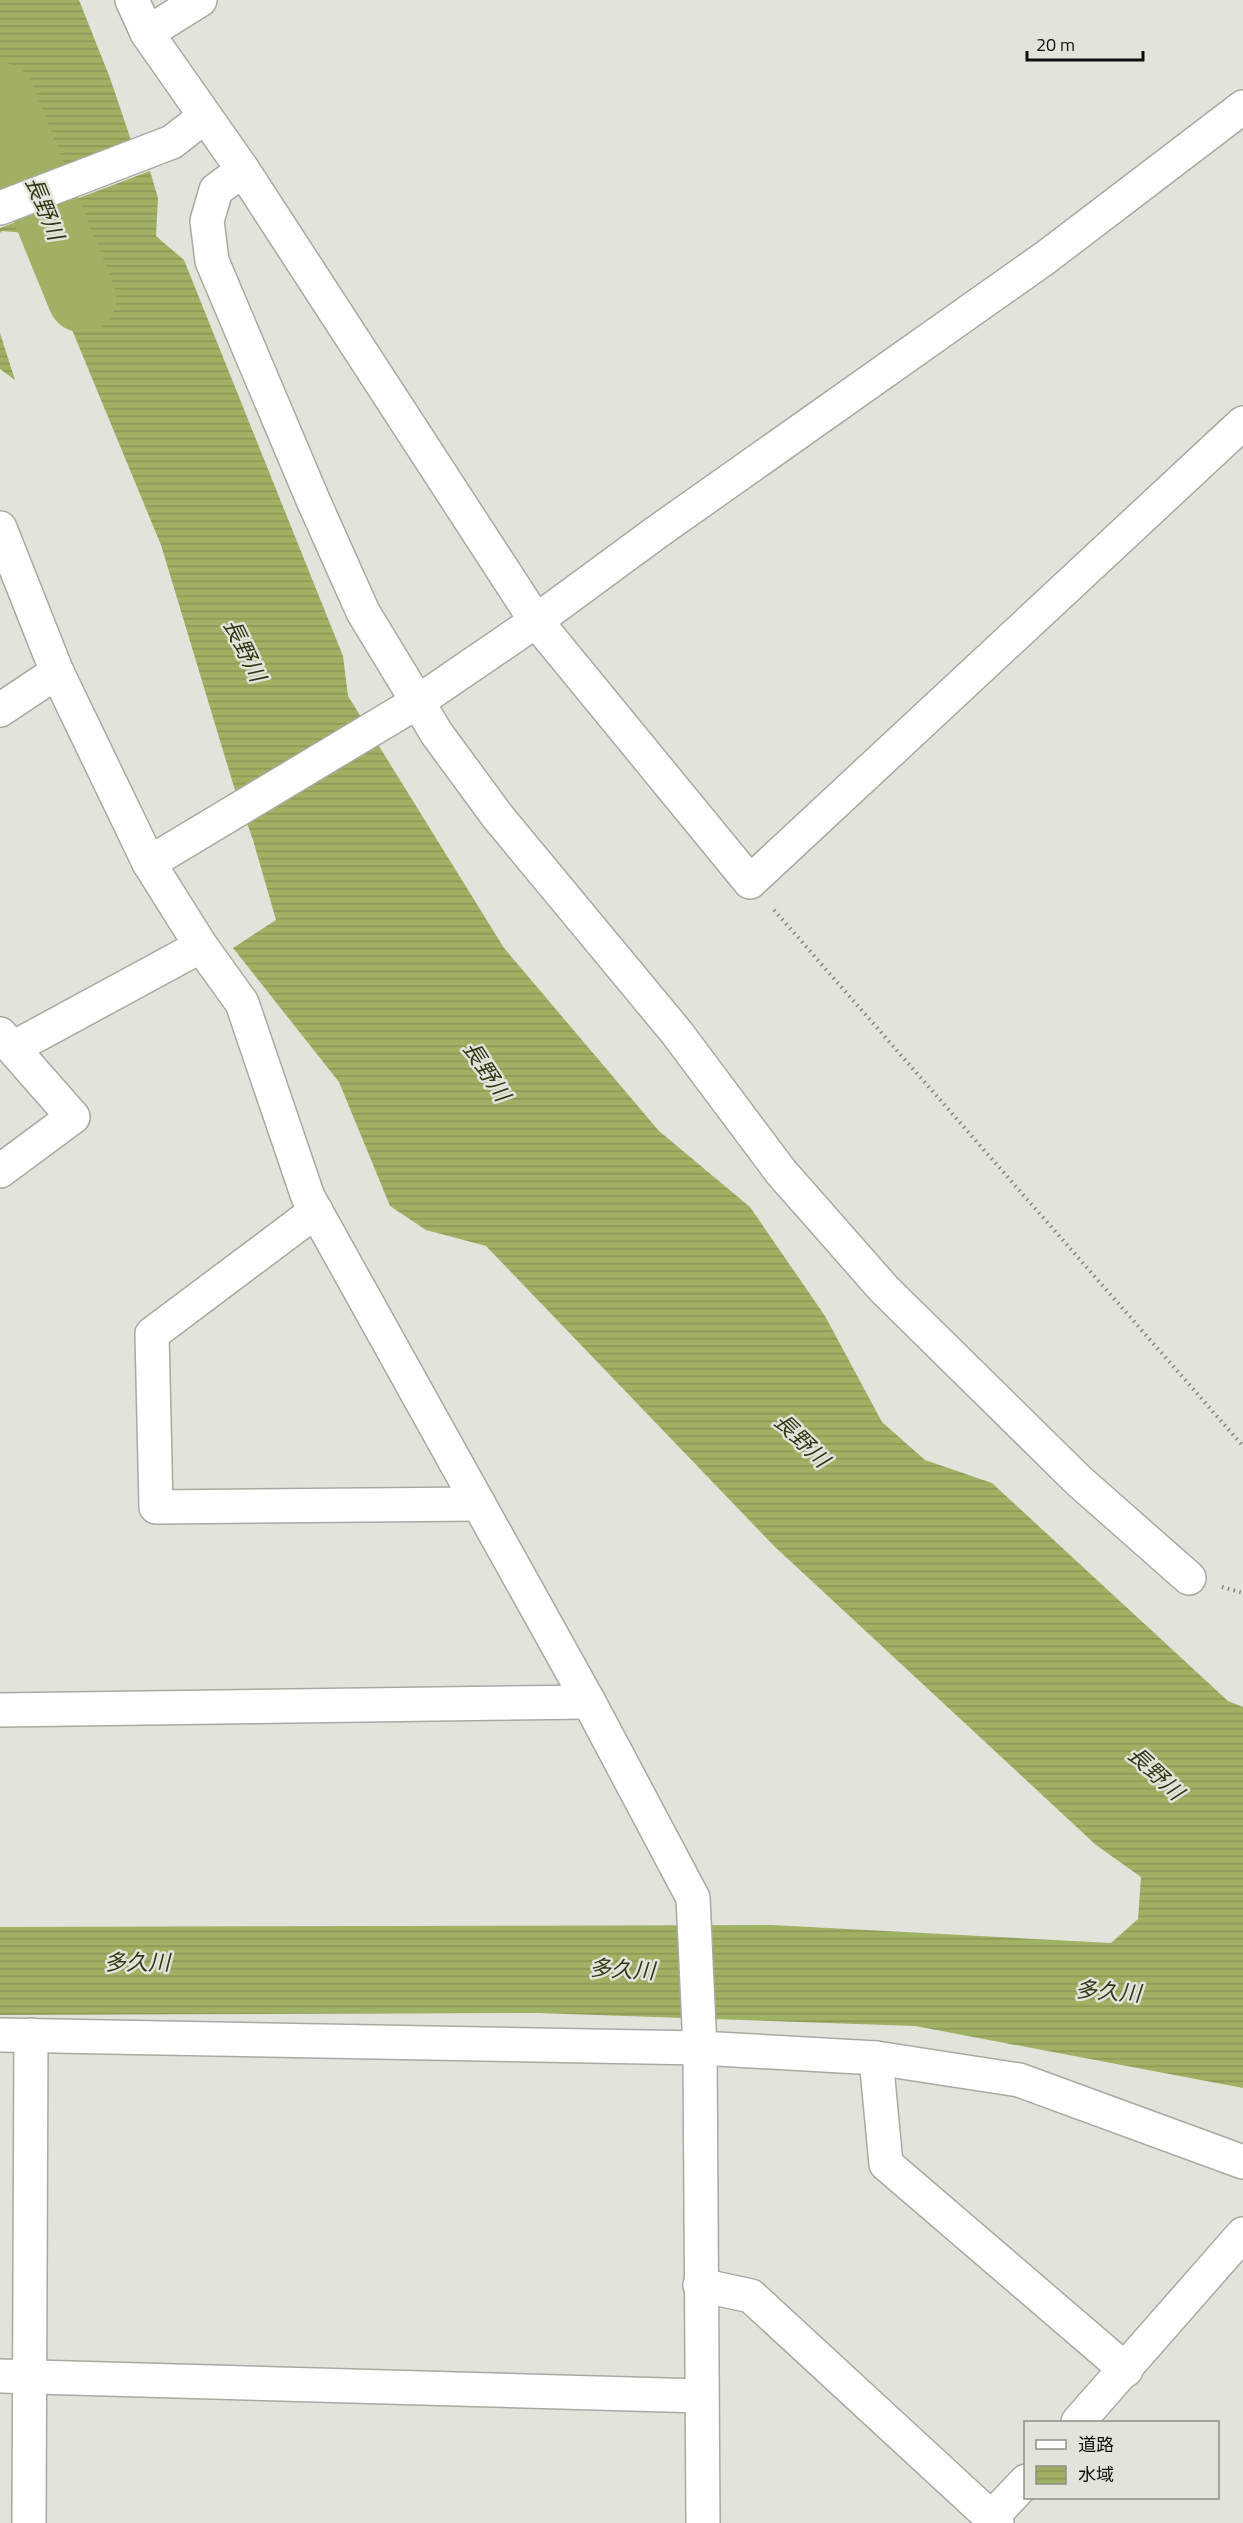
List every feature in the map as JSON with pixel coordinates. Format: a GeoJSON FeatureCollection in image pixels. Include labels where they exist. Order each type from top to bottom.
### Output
{"type":"FeatureCollection","features":[{"type":"Feature","properties":{"kind":"street"},"geometry":{"type":"LineString","coordinates":[[132,0],[147,33],[243,170],[536,621],[750,882],[1243,423]]}},
{"type":"Feature","properties":{"kind":"street"},"geometry":{"type":"LineString","coordinates":[[147,33],[200,0]]}},
{"type":"Feature","properties":{"kind":"street"},"geometry":{"type":"LineString","coordinates":[[156,859],[418,701],[536,621],[666,525],[1045,258],[1243,107]]}},
{"type":"Feature","properties":{"kind":"street"},"geometry":{"type":"LineString","coordinates":[[0,208],[172,142],[204,117]]}},
{"type":"Feature","properties":{"kind":"street"},"geometry":{"type":"LineString","coordinates":[[243,170],[216,190],[207,221],[212,261],[363,612],[437,734],[498,817],[677,1033],[781,1172],[884,1289],[1079,1481],[1189,1578]]}},
{"type":"Feature","properties":{"kind":"street"},"geometry":{"type":"LineString","coordinates":[[0,528],[57,672],[201,945],[243,1003],[308,1197],[589,1702],[693,1898],[700,2048],[703,2523]]}},
{"type":"Feature","properties":{"kind":"street"},"geometry":{"type":"LineString","coordinates":[[0,710],[57,672]]}},
{"type":"Feature","properties":{"kind":"street"},"geometry":{"type":"LineString","coordinates":[[0,1171],[73,1117],[6,1041],[201,945]]}},
{"type":"Feature","properties":{"kind":"street"},"geometry":{"type":"LineString","coordinates":[[316,1211],[152,1334],[156,1507],[478,1504]]}},
{"type":"Feature","properties":{"kind":"street"},"geometry":{"type":"LineString","coordinates":[[0,1710],[589,1702]]}},
{"type":"Feature","properties":{"kind":"street"},"geometry":{"type":"LineString","coordinates":[[29,2523],[15,2376],[16,2035],[700,2048],[876,2058],[1019,2080],[1243,2162]]}},
{"type":"Feature","properties":{"kind":"street"},"geometry":{"type":"LineString","coordinates":[[876,2058],[886,2164],[1126,2370]]}},
{"type":"Feature","properties":{"kind":"street"},"geometry":{"type":"LineString","coordinates":[[1079,2421],[1243,2234]]}},
{"type":"Feature","properties":{"kind":"street"},"geometry":{"type":"LineString","coordinates":[[700,2285],[751,2296],[994,2520],[1024,2483]]}},
{"type":"Feature","properties":{"kind":"street"},"geometry":{"type":"LineString","coordinates":[[15,2376],[701,2396]]}},
{"type":"Feature","properties":{"kind":"path"},"geometry":{"type":"LineString","coordinates":[[750,882],[1243,1446]]}},
{"type":"Feature","properties":{"kind":"water"},"geometry":{"type":"Polygon","coordinates":[[[0,0],[79,0],[110,78],[131,140],[61,167],[44,119],[0,136],[0,0]]]}},
{"type":"Feature","properties":{"kind":"water"},"geometry":{"type":"Polygon","coordinates":[[[0,152],[8,182],[0,185],[0,152]]]}},
{"type":"Feature","properties":{"kind":"water","name":"多久川"},"geometry":{"type":"Polygon","coordinates":[[[150,171],[158,198],[156,236],[184,260],[343,656],[348,696],[504,948],[659,1131],[750,1207],[825,1316],[882,1422],[925,1460],[992,1483],[1228,1701],[1243,1707],[1243,2088],[915,2026],[539,2013],[0,2015],[0,1927],[772,1925],[1111,1943],[1138,1919],[1141,1877],[1096,1845],[774,1546],[486,1246],[426,1230],[390,1206],[339,1082],[233,948],[276,920],[161,545],[70,325],[37,234],[2,231],[0,233],[0,228],[150,171]]]}},
{"type":"Feature","properties":{"kind":"water"},"geometry":{"type":"Polygon","coordinates":[[[0,333],[15,380],[0,369],[0,333]]]}},
{"type":"Feature","properties":{"kind":"waterway","name":"長野川"},"geometry":{"type":"LineString","coordinates":[[0,97],[82,298]]}}]}
